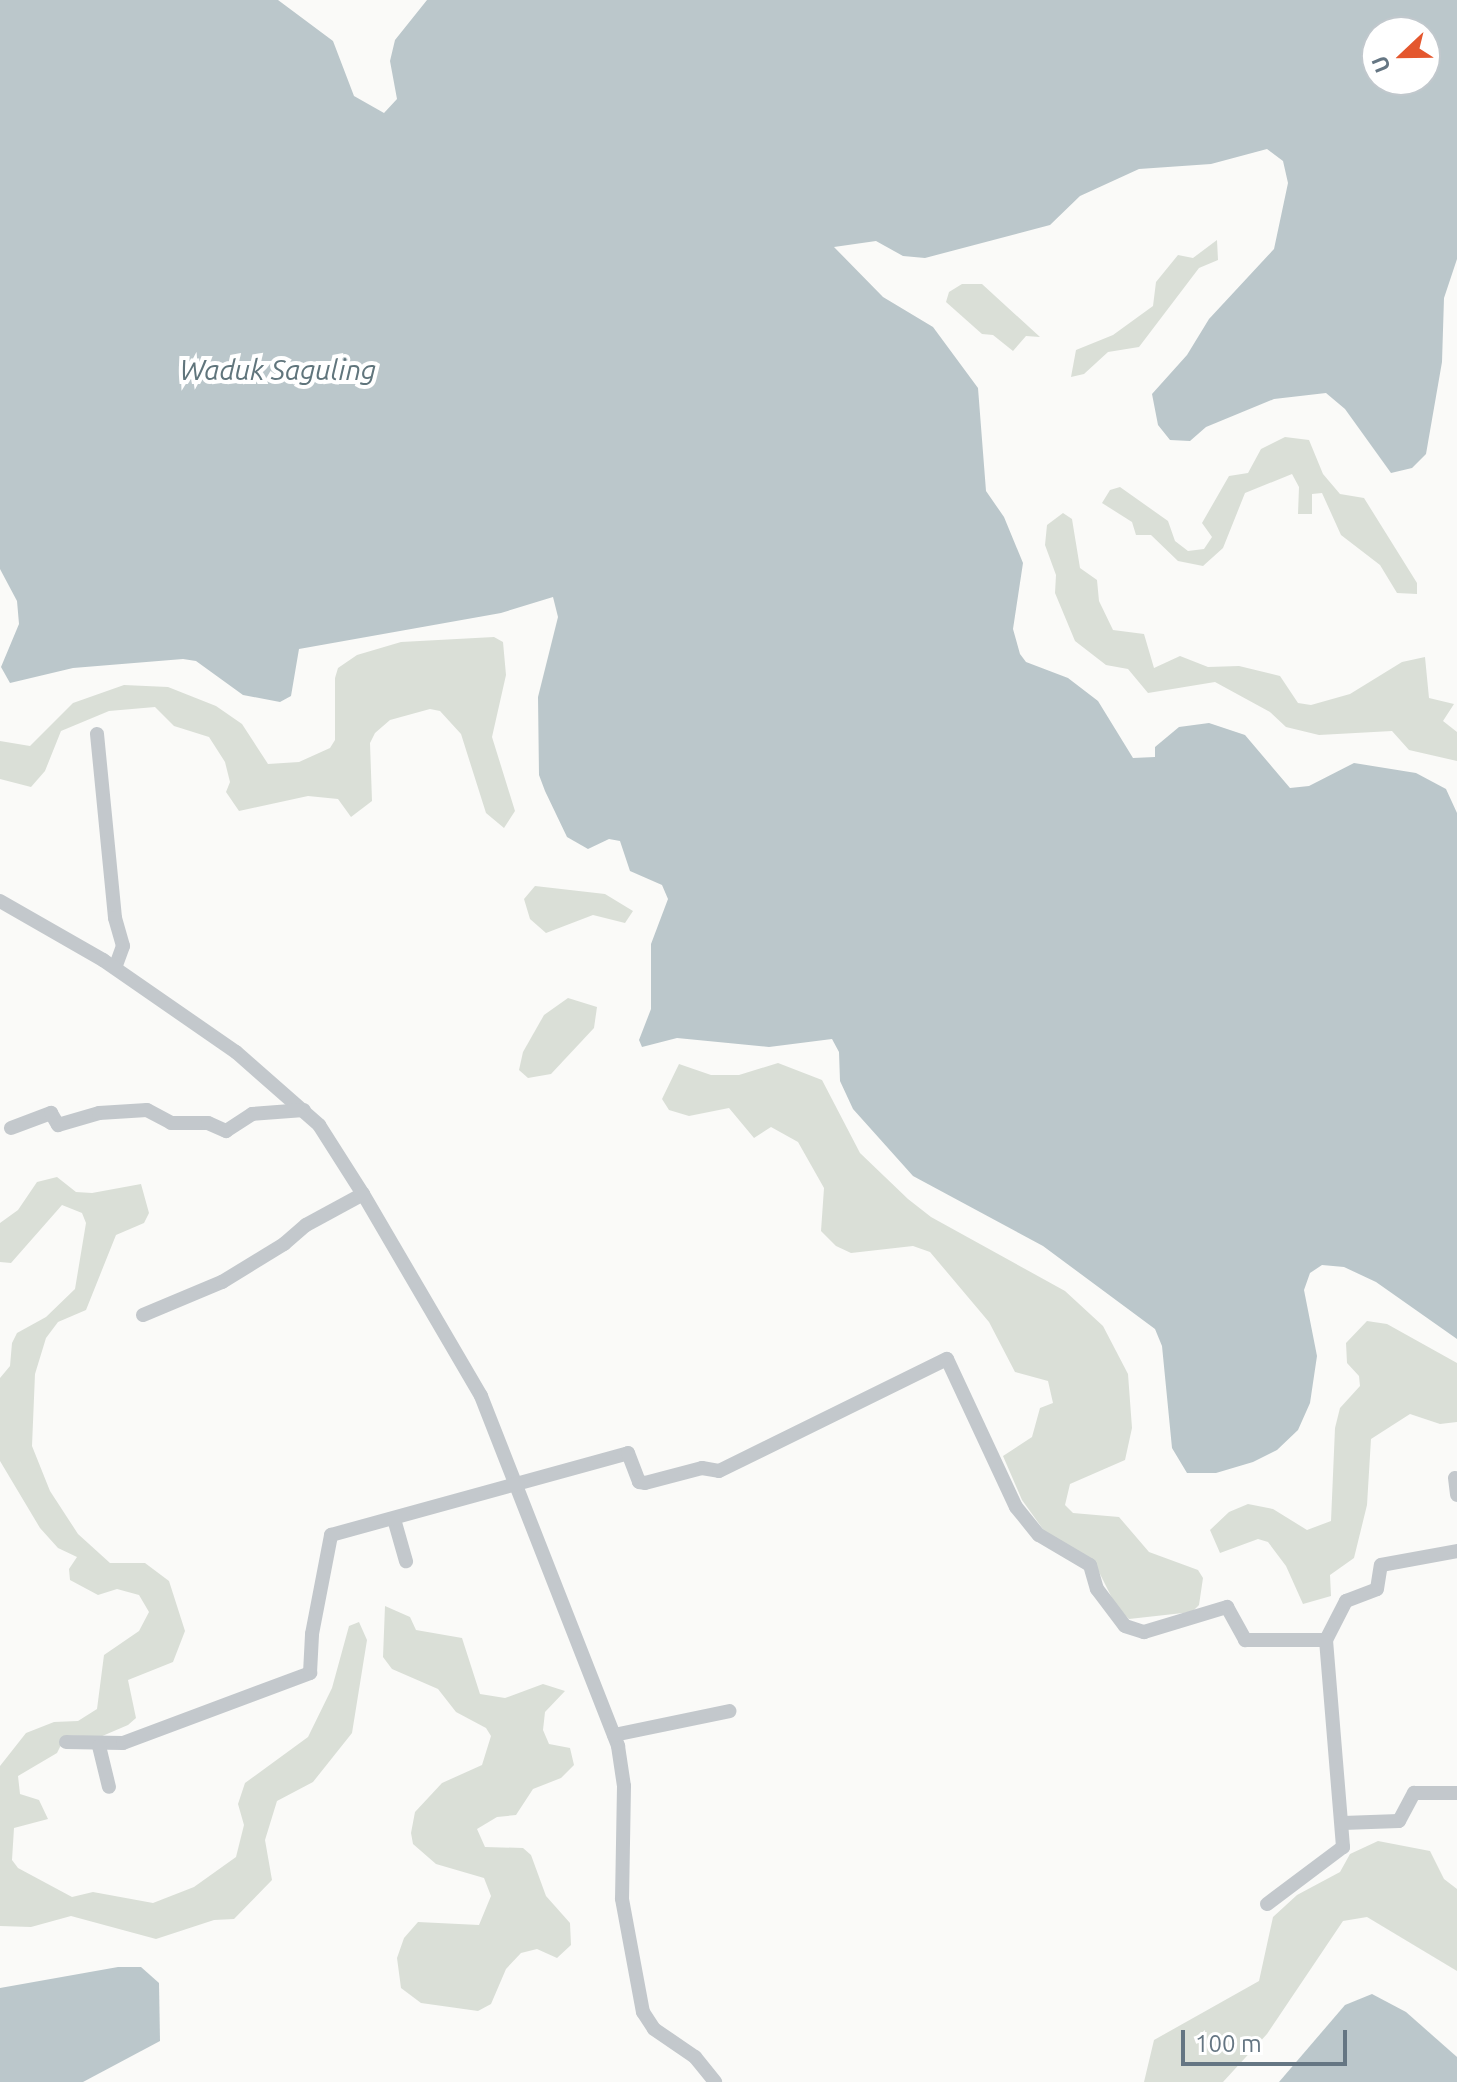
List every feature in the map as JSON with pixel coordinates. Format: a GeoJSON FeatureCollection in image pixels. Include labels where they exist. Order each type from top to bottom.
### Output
{"type":"FeatureCollection","features":[{"type":"Feature","properties":{"kind":"street"},"geometry":{"type":"LineString","coordinates":[[97,734],[115,918],[123,946],[115,968]]}},
{"type":"Feature","properties":{"kind":"street"},"geometry":{"type":"LineString","coordinates":[[0,901],[115,968],[236,1052],[325,1132],[363,1194],[481,1396],[518,1481],[614,1735],[624,1786],[622,1899],[643,2012],[654,2029],[695,2057],[715,2082]]}},
{"type":"Feature","properties":{"kind":"street"},"geometry":{"type":"LineString","coordinates":[[11,1128],[51,1113],[58,1125],[99,1113],[147,1110],[171,1123],[208,1123],[226,1131],[252,1114],[304,1110]]}},
{"type":"Feature","properties":{"kind":"street"},"geometry":{"type":"LineString","coordinates":[[143,1315],[236,1274],[306,1225],[363,1194]]}},
{"type":"Feature","properties":{"kind":"street"},"geometry":{"type":"LineString","coordinates":[[66,1742],[99,1746],[123,1743],[310,1673],[312,1634],[331,1535],[628,1453],[639,1482],[645,1483],[702,1468],[729,1468],[947,1359],[1016,1507],[1039,1535],[1090,1565],[1097,1589],[1125,1626],[1144,1632],[1227,1607],[1245,1640],[1326,1640]]}},
{"type":"Feature","properties":{"kind":"street"},"geometry":{"type":"LineString","coordinates":[[1455,1478],[1457,1495]]}},
{"type":"Feature","properties":{"kind":"street"},"geometry":{"type":"LineString","coordinates":[[394,1519],[406,1561]]}},
{"type":"Feature","properties":{"kind":"street"},"geometry":{"type":"LineString","coordinates":[[1267,1904],[1295,1878],[1339,1852],[1343,1823],[1326,1640],[1346,1601],[1377,1589],[1381,1565],[1457,1551]]}},
{"type":"Feature","properties":{"kind":"street"},"geometry":{"type":"LineString","coordinates":[[614,1735],[730,1711]]}},
{"type":"Feature","properties":{"kind":"street"},"geometry":{"type":"LineString","coordinates":[[99,1746],[109,1787]]}},
{"type":"Feature","properties":{"kind":"street"},"geometry":{"type":"LineString","coordinates":[[1343,1823],[1399,1821],[1414,1793],[1457,1793]]}},
{"type":"Feature","properties":{"kind":"shaded area"},"geometry":{"type":"Polygon","coordinates":[[[1217,240],[1218,260],[1199,268],[1139,347],[1108,352],[1084,374],[1071,377],[1076,350],[1113,335],[1153,306],[1156,282],[1178,255],[1193,258],[1217,240]]]}},
{"type":"Feature","properties":{"kind":"shaded area"},"geometry":{"type":"Polygon","coordinates":[[[962,284],[982,284],[1040,337],[1026,336],[1013,351],[993,335],[982,334],[946,302],[949,292],[962,284]]]}},
{"type":"Feature","properties":{"kind":"shaded area"},"geometry":{"type":"Polygon","coordinates":[[[1285,437],[1309,440],[1323,474],[1340,494],[1364,498],[1417,583],[1417,594],[1397,593],[1380,565],[1341,535],[1322,493],[1312,494],[1312,514],[1298,514],[1299,487],[1292,474],[1245,493],[1223,548],[1203,566],[1178,561],[1151,535],[1136,535],[1132,522],[1102,503],[1110,490],[1120,487],[1168,521],[1175,541],[1188,551],[1204,549],[1212,537],[1202,523],[1229,476],[1248,473],[1261,449],[1285,437]]]}},
{"type":"Feature","properties":{"kind":"shaded area"},"geometry":{"type":"Polygon","coordinates":[[[1063,513],[1072,519],[1080,568],[1097,580],[1099,601],[1113,630],[1144,634],[1154,668],[1180,656],[1208,667],[1239,666],[1280,676],[1298,703],[1311,705],[1350,694],[1402,662],[1425,657],[1429,698],[1454,704],[1443,721],[1457,732],[1457,761],[1409,750],[1392,731],[1319,735],[1286,727],[1270,712],[1215,682],[1148,693],[1128,669],[1106,665],[1075,641],[1055,593],[1056,575],[1045,545],[1047,525],[1063,513]]]}},
{"type":"Feature","properties":{"kind":"shaded area"},"geometry":{"type":"Polygon","coordinates":[[[494,637],[503,642],[506,675],[492,737],[515,811],[504,828],[486,813],[461,734],[440,711],[430,709],[390,720],[375,733],[370,743],[372,801],[351,817],[338,799],[308,796],[239,811],[226,792],[230,782],[225,762],[209,737],[174,726],[155,707],[109,711],[61,731],[45,771],[31,787],[0,779],[0,741],[30,746],[73,703],[124,685],[168,687],[216,706],[242,724],[268,764],[299,762],[330,748],[335,740],[335,678],[338,668],[357,655],[401,642],[494,637]]]}},
{"type":"Feature","properties":{"kind":"shaded area"},"geometry":{"type":"Polygon","coordinates":[[[535,886],[605,894],[633,911],[625,923],[593,915],[546,933],[530,919],[524,899],[535,886]]]}},
{"type":"Feature","properties":{"kind":"shaded area"},"geometry":{"type":"Polygon","coordinates":[[[568,998],[597,1007],[594,1028],[551,1074],[528,1078],[519,1070],[523,1052],[544,1015],[568,998]]]}},
{"type":"Feature","properties":{"kind":"shaded area"},"geometry":{"type":"Polygon","coordinates":[[[778,1063],[822,1080],[860,1153],[908,1199],[931,1217],[1065,1291],[1103,1326],[1128,1374],[1132,1428],[1125,1460],[1070,1484],[1065,1505],[1073,1513],[1119,1517],[1149,1552],[1198,1570],[1203,1578],[1199,1605],[1192,1612],[1129,1619],[1117,1608],[1095,1564],[1045,1532],[1022,1500],[1003,1456],[1032,1437],[1040,1408],[1053,1403],[1048,1381],[1015,1372],[989,1322],[930,1252],[913,1246],[851,1253],[836,1246],[821,1231],[824,1188],[798,1142],[771,1127],[754,1138],[729,1108],[689,1116],[669,1110],[662,1099],[679,1064],[711,1075],[739,1075],[778,1063]]]}},
{"type":"Feature","properties":{"kind":"shaded area"},"geometry":{"type":"Polygon","coordinates":[[[57,1177],[76,1192],[92,1193],[141,1184],[149,1213],[144,1223],[116,1235],[86,1310],[58,1322],[46,1338],[35,1374],[32,1446],[50,1491],[78,1534],[110,1563],[145,1563],[169,1581],[185,1631],[173,1662],[128,1680],[136,1718],[128,1725],[100,1737],[66,1735],[57,1753],[18,1776],[20,1794],[39,1800],[48,1819],[14,1828],[12,1860],[18,1868],[72,1897],[93,1892],[153,1903],[194,1887],[236,1857],[244,1825],[238,1804],[245,1783],[308,1737],[332,1688],[349,1626],[359,1622],[367,1640],[352,1733],[313,1782],[277,1801],[265,1840],[272,1880],[234,1919],[214,1920],[156,1939],[71,1916],[31,1927],[0,1926],[0,1766],[26,1733],[54,1722],[78,1721],[97,1709],[104,1655],[139,1631],[149,1612],[139,1595],[117,1589],[98,1595],[70,1580],[69,1569],[77,1557],[58,1548],[40,1528],[0,1461],[0,1378],[10,1366],[12,1343],[17,1333],[46,1317],[75,1289],[86,1223],[82,1213],[62,1205],[11,1263],[0,1262],[0,1223],[18,1210],[37,1182],[57,1177]]]}},
{"type":"Feature","properties":{"kind":"shaded area"},"geometry":{"type":"Polygon","coordinates":[[[1367,1321],[1387,1324],[1457,1363],[1457,1422],[1440,1424],[1410,1414],[1371,1439],[1367,1505],[1354,1558],[1330,1575],[1331,1596],[1303,1604],[1286,1566],[1268,1542],[1258,1539],[1220,1553],[1210,1530],[1229,1512],[1248,1504],[1273,1509],[1307,1530],[1331,1521],[1335,1428],[1340,1408],[1360,1386],[1359,1376],[1347,1363],[1346,1343],[1367,1321]]]}},
{"type":"Feature","properties":{"kind":"shaded area"},"geometry":{"type":"Polygon","coordinates":[[[385,1606],[410,1617],[416,1630],[462,1638],[480,1694],[505,1698],[543,1684],[565,1691],[545,1712],[543,1730],[549,1744],[570,1748],[574,1765],[561,1778],[533,1789],[516,1815],[497,1817],[477,1829],[485,1847],[523,1848],[531,1855],[546,1896],[570,1923],[571,1945],[557,1958],[537,1949],[521,1953],[506,1969],[491,2004],[478,2011],[421,2003],[401,1988],[397,1958],[404,1938],[418,1922],[479,1925],[491,1896],[484,1878],[436,1864],[413,1844],[411,1833],[415,1812],[442,1783],[482,1765],[491,1736],[486,1728],[456,1712],[438,1689],[392,1669],[383,1657],[385,1606]]]}},
{"type":"Feature","properties":{"kind":"shaded area"},"geometry":{"type":"Polygon","coordinates":[[[1378,1841],[1430,1851],[1444,1879],[1457,1889],[1457,1971],[1367,1917],[1343,1921],[1267,2034],[1223,2082],[1144,2082],[1154,2040],[1259,1981],[1273,1917],[1297,1895],[1340,1872],[1350,1854],[1378,1841]]]}},
{"type":"Feature","properties":{"kind":"water","name":"Waduk Saguling"},"geometry":{"type":"Polygon","coordinates":[[[0,0],[278,0],[333,41],[354,96],[384,113],[397,99],[390,61],[395,40],[427,0],[1457,0],[1457,259],[1444,298],[1442,362],[1426,454],[1412,468],[1391,473],[1345,409],[1326,393],[1274,399],[1206,427],[1190,441],[1170,440],[1158,425],[1152,394],[1187,355],[1209,319],[1274,249],[1288,183],[1283,161],[1267,149],[1211,164],[1139,169],[1080,196],[1050,225],[925,258],[903,256],[876,241],[834,247],[883,297],[933,327],[978,388],[986,491],[1004,517],[1023,563],[1013,629],[1020,654],[1026,662],[1068,678],[1098,701],[1133,758],[1155,757],[1155,747],[1179,727],[1209,723],[1245,735],[1290,788],[1309,786],[1354,763],[1416,773],[1446,789],[1457,813],[1457,1339],[1376,1282],[1344,1267],[1322,1265],[1310,1273],[1304,1290],[1317,1356],[1310,1403],[1298,1430],[1277,1450],[1253,1462],[1216,1473],[1187,1473],[1172,1448],[1162,1346],[1155,1329],[1043,1246],[913,1176],[853,1109],[840,1081],[839,1052],[832,1039],[769,1047],[677,1038],[642,1047],[639,1040],[651,1009],[651,944],[668,899],[662,885],[630,871],[620,841],[609,839],[588,849],[567,837],[545,791],[539,775],[538,697],[558,617],[553,597],[501,613],[299,649],[291,696],[280,702],[243,695],[196,661],[183,659],[73,668],[10,683],[1,667],[19,624],[17,601],[0,569],[0,0]]]}},
{"type":"Feature","properties":{"kind":"water"},"geometry":{"type":"Polygon","coordinates":[[[118,1967],[141,1967],[159,1983],[160,2041],[83,2082],[0,2082],[0,1988],[118,1967]]]}},
{"type":"Feature","properties":{"kind":"water"},"geometry":{"type":"Polygon","coordinates":[[[1372,1994],[1406,2012],[1457,2057],[1457,2082],[1279,2082],[1345,2005],[1372,1994]]]}}]}
